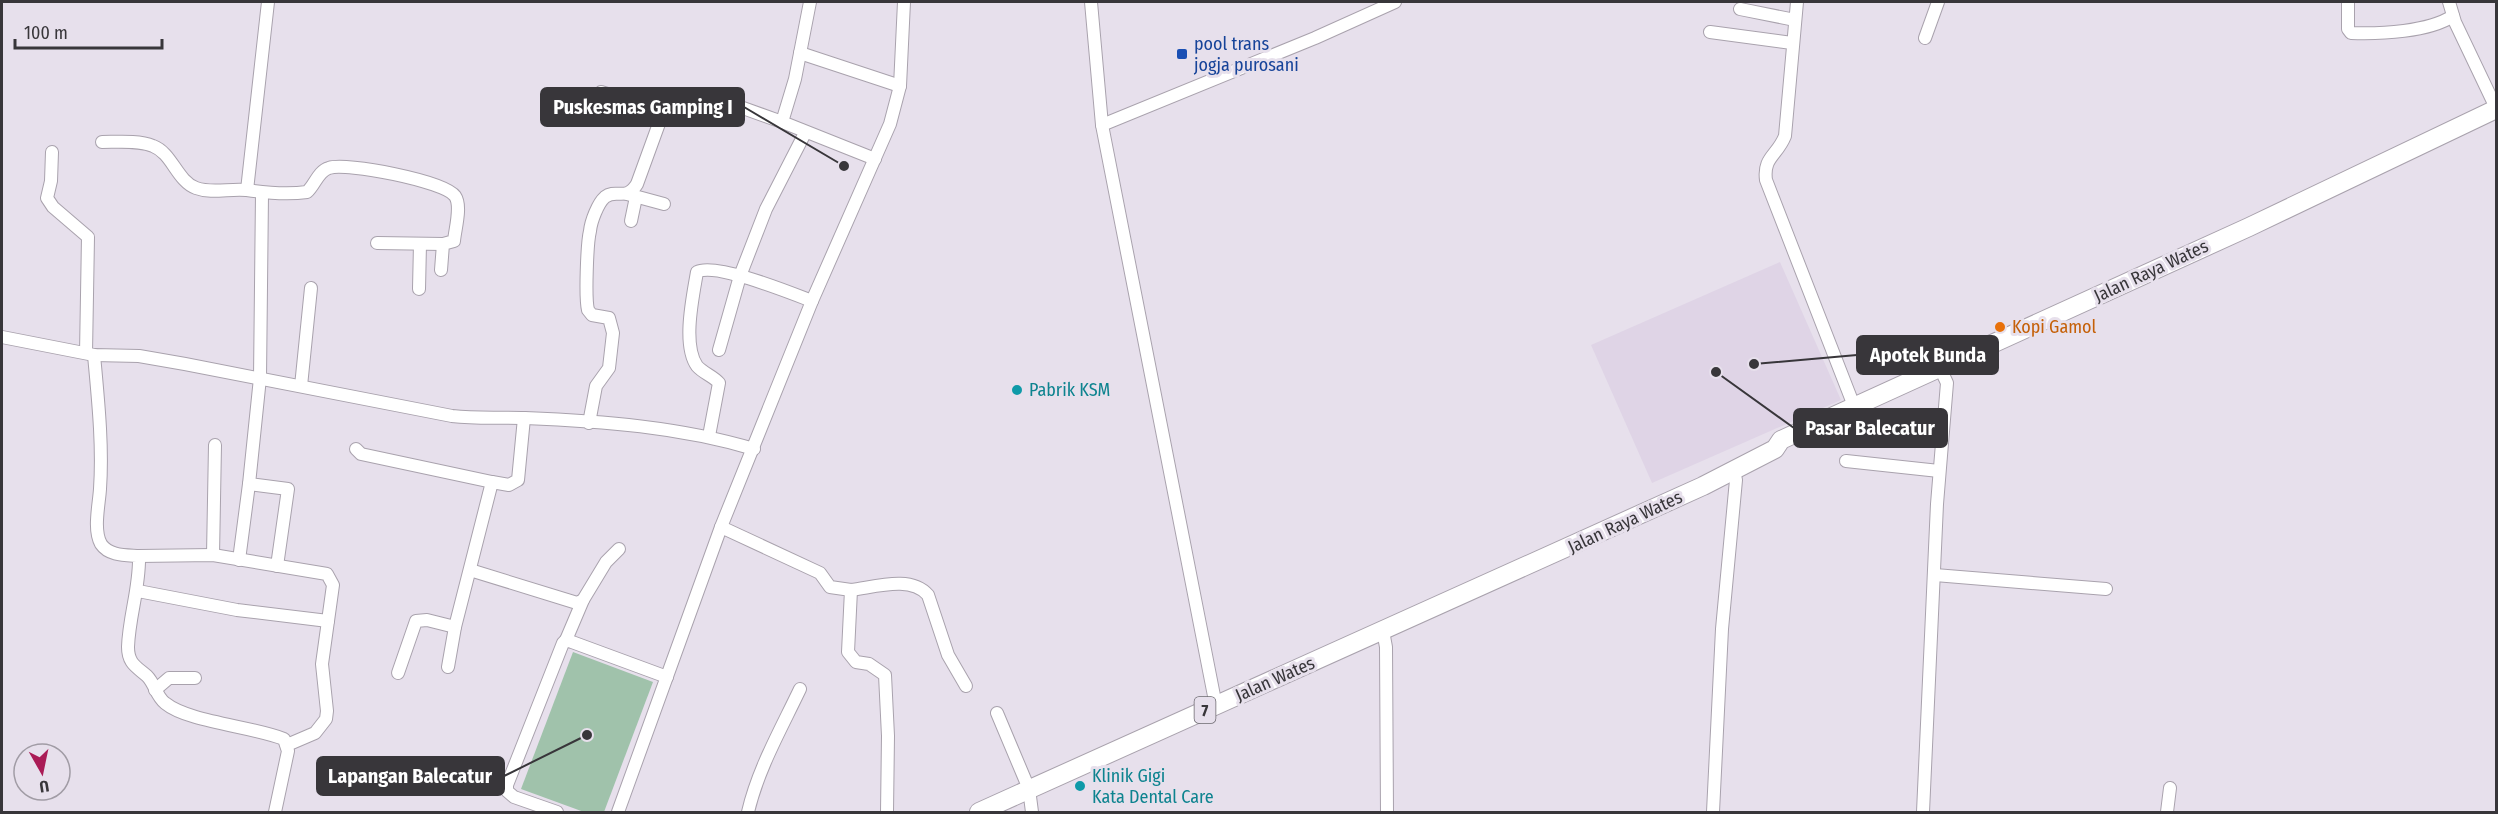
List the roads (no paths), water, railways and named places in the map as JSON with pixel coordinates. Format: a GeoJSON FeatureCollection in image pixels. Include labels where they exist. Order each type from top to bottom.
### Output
{"type":"FeatureCollection","features":[{"type":"Feature","properties":{"kind":"highway","name":"Jalan Raya Wates"},"geometry":{"type":"LineString","coordinates":[[2457,134],[2496,109]]}},
{"type":"Feature","properties":{"kind":"highway","name":"Jalan Raya Wates"},"geometry":{"type":"LineString","coordinates":[[1775,449],[1785,450],[1942,372],[2457,134],[2496,121]]}},
{"type":"Feature","properties":{"kind":"highway","name":"Jalan Raya Wates"},"geometry":{"type":"LineString","coordinates":[[1473,591],[1734,471],[1775,449],[1781,440],[1854,406],[1942,372]]}},
{"type":"Feature","properties":{"kind":"highway","name":"Jalan Wates"},"geometry":{"type":"LineString","coordinates":[[979,813],[1473,591]]}},
{"type":"Feature","properties":{"kind":"street"},"geometry":{"type":"LineString","coordinates":[[247,190],[268,2]]}},
{"type":"Feature","properties":{"kind":"street"},"geometry":{"type":"LineString","coordinates":[[782,122],[800,53],[810,2]]}},
{"type":"Feature","properties":{"kind":"street"},"geometry":{"type":"LineString","coordinates":[[618,813],[721,528],[812,301],[890,124],[900,86],[904,2]]}},
{"type":"Feature","properties":{"kind":"street"},"geometry":{"type":"LineString","coordinates":[[1091,2],[1102,125],[1216,706]]}},
{"type":"Feature","properties":{"kind":"street"},"geometry":{"type":"LineString","coordinates":[[1102,125],[1315,38],[1395,2]]}},
{"type":"Feature","properties":{"kind":"street"},"geometry":{"type":"LineString","coordinates":[[1797,2],[1785,136],[1781,145],[1766,162],[1765,174],[1854,406]]}},
{"type":"Feature","properties":{"kind":"street"},"geometry":{"type":"LineString","coordinates":[[1925,38],[1938,2]]}},
{"type":"Feature","properties":{"kind":"street"},"geometry":{"type":"LineString","coordinates":[[2348,2],[2348,29],[2351,33],[2418,28],[2442,23],[2453,16]]}},
{"type":"Feature","properties":{"kind":"street"},"geometry":{"type":"LineString","coordinates":[[2449,2],[2453,16],[2496,109]]}},
{"type":"Feature","properties":{"kind":"street"},"geometry":{"type":"LineString","coordinates":[[1740,9],[1795,20]]}},
{"type":"Feature","properties":{"kind":"street"},"geometry":{"type":"LineString","coordinates":[[1710,32],[1792,43]]}},
{"type":"Feature","properties":{"kind":"street"},"geometry":{"type":"LineString","coordinates":[[800,53],[900,86]]}},
{"type":"Feature","properties":{"kind":"street"},"geometry":{"type":"LineString","coordinates":[[601,93],[649,107],[665,107],[709,98],[782,122],[875,159]]}},
{"type":"Feature","properties":{"kind":"street"},"geometry":{"type":"LineString","coordinates":[[631,221],[632,195],[665,107]]}},
{"type":"Feature","properties":{"kind":"street"},"geometry":{"type":"LineString","coordinates":[[719,350],[740,276],[766,209],[805,133]]}},
{"type":"Feature","properties":{"kind":"street"},"geometry":{"type":"LineString","coordinates":[[102,142],[153,146],[164,153],[194,188],[247,190],[262,194],[307,192],[320,174],[328,168],[342,166],[409,177],[446,189],[456,198],[458,202],[454,241],[443,244],[377,243]]}},
{"type":"Feature","properties":{"kind":"street"},"geometry":{"type":"LineString","coordinates":[[52,152],[51,181],[47,198],[52,207],[88,237],[90,354],[101,466],[97,536],[106,550],[119,555],[139,556],[213,555],[327,574],[332,579],[322,664],[326,719],[315,733],[287,745]]}},
{"type":"Feature","properties":{"kind":"street"},"geometry":{"type":"LineString","coordinates":[[239,560],[260,378],[262,194]]}},
{"type":"Feature","properties":{"kind":"street"},"geometry":{"type":"LineString","coordinates":[[589,423],[596,386],[609,368],[613,333],[609,318],[592,315],[588,310],[590,231],[603,199],[609,195],[632,195],[664,204]]}},
{"type":"Feature","properties":{"kind":"street"},"geometry":{"type":"LineString","coordinates":[[419,289],[420,244]]}},
{"type":"Feature","properties":{"kind":"street"},"geometry":{"type":"LineString","coordinates":[[441,270],[443,244]]}},
{"type":"Feature","properties":{"kind":"street"},"geometry":{"type":"LineString","coordinates":[[709,436],[720,387],[717,380],[702,370],[693,357],[690,328],[697,272],[709,268],[740,276],[812,301]]}},
{"type":"Feature","properties":{"kind":"street"},"geometry":{"type":"LineString","coordinates":[[301,386],[310,288]]}},
{"type":"Feature","properties":{"kind":"street"},"geometry":{"type":"LineString","coordinates":[[2,337],[90,354],[139,356],[452,416],[485,420],[524,418],[658,428],[709,436],[754,449]]}},
{"type":"Feature","properties":{"kind":"street"},"geometry":{"type":"LineString","coordinates":[[1923,813],[1939,471],[1947,383],[1942,372]]}},
{"type":"Feature","properties":{"kind":"street"},"geometry":{"type":"LineString","coordinates":[[356,449],[361,454],[508,485],[518,480],[524,418]]}},
{"type":"Feature","properties":{"kind":"street"},"geometry":{"type":"LineString","coordinates":[[213,555],[215,445]]}},
{"type":"Feature","properties":{"kind":"street"},"geometry":{"type":"LineString","coordinates":[[1846,461],[1939,471]]}},
{"type":"Feature","properties":{"kind":"street"},"geometry":{"type":"LineString","coordinates":[[1713,813],[1722,629],[1736,480],[1734,471]]}},
{"type":"Feature","properties":{"kind":"street"},"geometry":{"type":"LineString","coordinates":[[448,667],[455,627],[492,482]]}},
{"type":"Feature","properties":{"kind":"street"},"geometry":{"type":"LineString","coordinates":[[249,484],[288,489],[277,566]]}},
{"type":"Feature","properties":{"kind":"street"},"geometry":{"type":"LineString","coordinates":[[721,528],[820,573],[830,587],[851,590],[906,583],[922,588],[928,595],[948,655],[966,686]]}},
{"type":"Feature","properties":{"kind":"street"},"geometry":{"type":"LineString","coordinates":[[557,813],[514,797],[507,791],[507,785],[561,646],[566,640],[583,600],[606,562],[619,549]]}},
{"type":"Feature","properties":{"kind":"street"},"geometry":{"type":"LineString","coordinates":[[139,556],[138,591],[128,650],[134,667],[148,677],[162,701],[176,711],[266,732],[284,739],[288,751],[274,813]]}},
{"type":"Feature","properties":{"kind":"street"},"geometry":{"type":"LineString","coordinates":[[470,570],[571,602],[577,603],[583,600]]}},
{"type":"Feature","properties":{"kind":"street"},"geometry":{"type":"LineString","coordinates":[[1935,575],[2106,590]]}},
{"type":"Feature","properties":{"kind":"street"},"geometry":{"type":"LineString","coordinates":[[851,590],[848,652],[856,662],[869,664],[885,675],[888,736],[887,813]]}},
{"type":"Feature","properties":{"kind":"street"},"geometry":{"type":"LineString","coordinates":[[138,591],[237,610],[328,621]]}},
{"type":"Feature","properties":{"kind":"street"},"geometry":{"type":"LineString","coordinates":[[398,673],[416,621],[428,620],[455,627]]}},
{"type":"Feature","properties":{"kind":"street"},"geometry":{"type":"LineString","coordinates":[[1383,631],[1386,647],[1387,813]]}},
{"type":"Feature","properties":{"kind":"street"},"geometry":{"type":"LineString","coordinates":[[566,640],[667,677]]}},
{"type":"Feature","properties":{"kind":"street"},"geometry":{"type":"LineString","coordinates":[[155,690],[170,678],[195,678]]}},
{"type":"Feature","properties":{"kind":"street"},"geometry":{"type":"LineString","coordinates":[[748,813],[763,768],[800,689]]}},
{"type":"Feature","properties":{"kind":"street"},"geometry":{"type":"LineString","coordinates":[[997,713],[1029,789],[1032,813]]}},
{"type":"Feature","properties":{"kind":"street"},"geometry":{"type":"LineString","coordinates":[[2167,813],[2170,789]]}},
{"type":"Feature","properties":{"kind":"place","name":"pool trans jogja purosani"},"geometry":{"type":"Point","coordinates":[1182,54]}},
{"type":"Feature","properties":{"kind":"place","name":"Puskesmas Gamping I"},"geometry":{"type":"Point","coordinates":[844,166]}},
{"type":"Feature","properties":{"kind":"place","name":"Kopi Gamol"},"geometry":{"type":"Point","coordinates":[2000,327]}},
{"type":"Feature","properties":{"kind":"place","name":"Apotek Bunda"},"geometry":{"type":"Point","coordinates":[1754,364]}},
{"type":"Feature","properties":{"kind":"place","name":"Pasar Balecatur"},"geometry":{"type":"Point","coordinates":[1716,372]}},
{"type":"Feature","properties":{"kind":"place","name":"Pabrik KSM"},"geometry":{"type":"Point","coordinates":[1017,390]}},
{"type":"Feature","properties":{"kind":"place","name":"Lapangan Balecatur"},"geometry":{"type":"Point","coordinates":[587,735]}},
{"type":"Feature","properties":{"kind":"place","name":"Klinik Gigi Kata Dental Care"},"geometry":{"type":"Point","coordinates":[1080,786]}}]}
